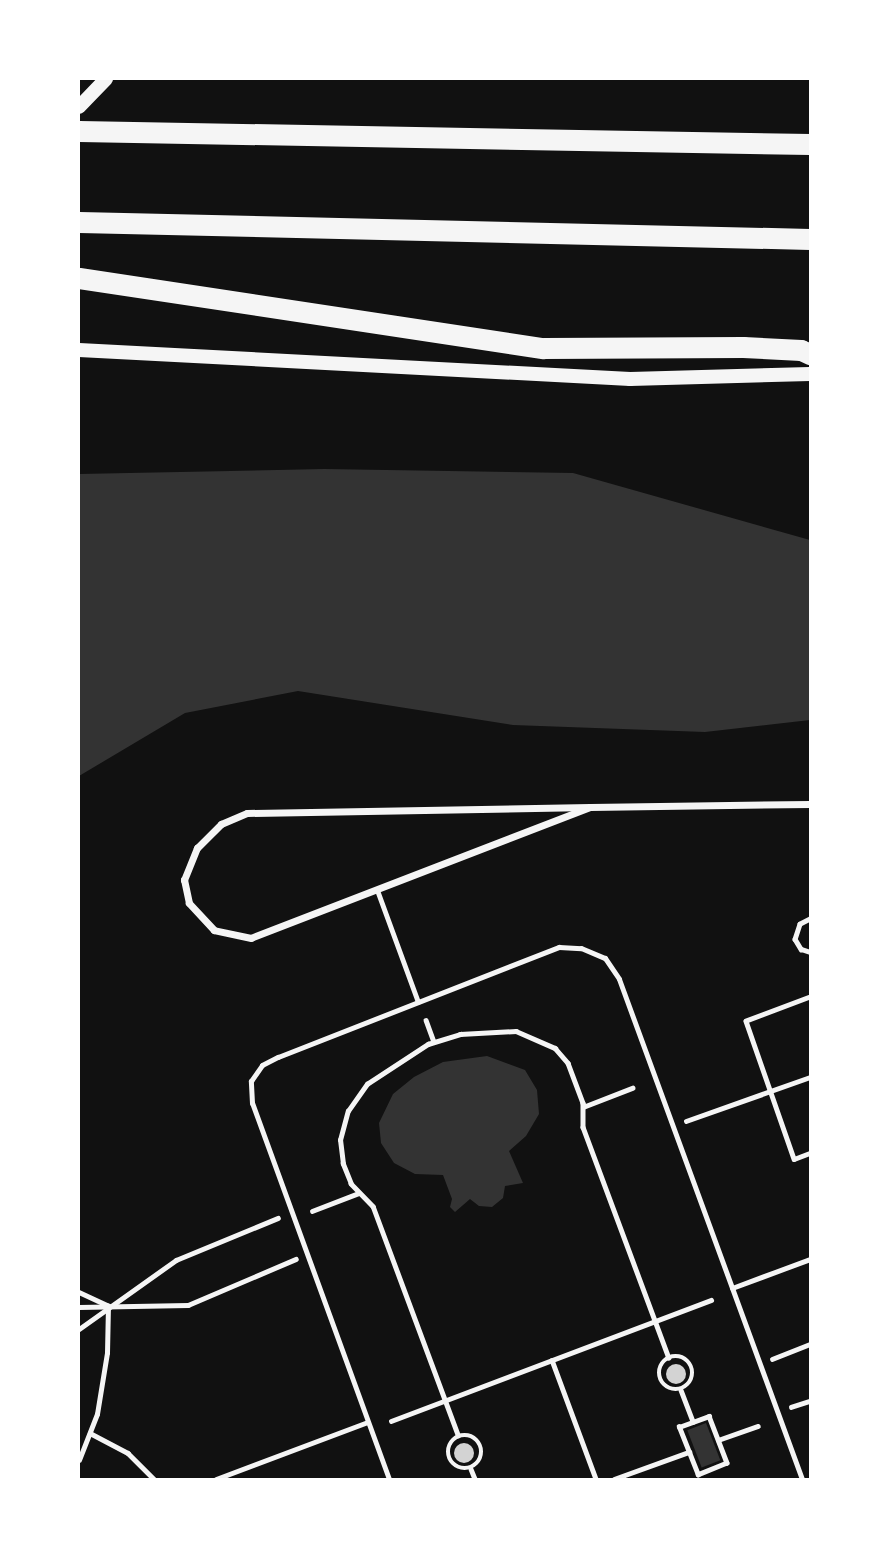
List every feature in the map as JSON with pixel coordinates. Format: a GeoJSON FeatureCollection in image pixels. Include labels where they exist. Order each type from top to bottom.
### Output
{"type":"FeatureCollection","features":[{"type":"Feature","properties":{"kind":"highway"},"geometry":{"type":"LineString","coordinates":[[87,131],[810,144]]}},
{"type":"Feature","properties":{"kind":"highway"},"geometry":{"type":"LineString","coordinates":[[79,222],[810,239]]}},
{"type":"Feature","properties":{"kind":"highway"},"geometry":{"type":"LineString","coordinates":[[79,278],[544,348],[807,351]]}},
{"type":"Feature","properties":{"kind":"main road"},"geometry":{"type":"LineString","coordinates":[[79,107],[107,79]]}},
{"type":"Feature","properties":{"kind":"main road"},"geometry":{"type":"LineString","coordinates":[[79,350],[630,379],[810,374]]}},
{"type":"Feature","properties":{"kind":"street"},"geometry":{"type":"LineString","coordinates":[[590,807],[251,938],[214,930],[189,902],[184,880],[197,848],[221,824],[247,813],[590,807],[810,804]]}},
{"type":"Feature","properties":{"kind":"lane"},"geometry":{"type":"LineString","coordinates":[[377,890],[418,1002]]}},
{"type":"Feature","properties":{"kind":"lane"},"geometry":{"type":"LineString","coordinates":[[389,1479],[252,1103],[251,1081],[262,1065],[278,1057],[559,947],[581,948],[605,958],[619,979],[802,1479]]}},
{"type":"Feature","properties":{"kind":"lane"},"geometry":{"type":"LineString","coordinates":[[732,1288],[810,1259]]}},
{"type":"Feature","properties":{"kind":"lane"},"geometry":{"type":"LineString","coordinates":[[216,1479],[368,1422]]}},
{"type":"Feature","properties":{"kind":"path"},"geometry":{"type":"LineString","coordinates":[[810,919],[796,928],[794,939],[801,949],[810,952]]}},
{"type":"Feature","properties":{"kind":"path"},"geometry":{"type":"LineString","coordinates":[[810,997],[746,1021],[794,1158],[810,1153]]}},
{"type":"Feature","properties":{"kind":"path"},"geometry":{"type":"LineString","coordinates":[[426,1020],[434,1042]]}},
{"type":"Feature","properties":{"kind":"path"},"geometry":{"type":"LineString","coordinates":[[458,1436],[373,1207],[359,1193],[343,1164],[340,1140],[348,1111],[367,1084],[395,1062],[434,1042],[493,1029],[535,1038],[555,1048],[568,1063],[583,1107],[583,1126],[669,1357]]}},
{"type":"Feature","properties":{"kind":"path"},"geometry":{"type":"LineString","coordinates":[[673,1125],[810,1077]]}},
{"type":"Feature","properties":{"kind":"path"},"geometry":{"type":"LineString","coordinates":[[583,1107],[632,1088]]}},
{"type":"Feature","properties":{"kind":"path"},"geometry":{"type":"LineString","coordinates":[[312,1211],[359,1193]]}},
{"type":"Feature","properties":{"kind":"path"},"geometry":{"type":"LineString","coordinates":[[79,1329],[108,1305],[176,1260],[292,1212]]}},
{"type":"Feature","properties":{"kind":"path"},"geometry":{"type":"LineString","coordinates":[[79,1307],[188,1305],[307,1255]]}},
{"type":"Feature","properties":{"kind":"path"},"geometry":{"type":"LineString","coordinates":[[79,1292],[108,1305]]}},
{"type":"Feature","properties":{"kind":"path"},"geometry":{"type":"LineString","coordinates":[[391,1422],[711,1300]]}},
{"type":"Feature","properties":{"kind":"path"},"geometry":{"type":"LineString","coordinates":[[79,1460],[90,1433],[107,1353],[108,1305]]}},
{"type":"Feature","properties":{"kind":"path"},"geometry":{"type":"LineString","coordinates":[[760,1363],[810,1344]]}},
{"type":"Feature","properties":{"kind":"path"},"geometry":{"type":"LineString","coordinates":[[669,1357],[684,1358],[692,1367],[691,1383],[681,1390],[666,1388],[659,1379],[660,1367],[669,1357]]}},
{"type":"Feature","properties":{"kind":"path"},"geometry":{"type":"LineString","coordinates":[[552,1360],[596,1479]]}},
{"type":"Feature","properties":{"kind":"path"},"geometry":{"type":"LineString","coordinates":[[681,1390],[693,1422]]}},
{"type":"Feature","properties":{"kind":"path"},"geometry":{"type":"LineString","coordinates":[[709,1416],[719,1440],[727,1463],[698,1475],[679,1427],[709,1416]]}},
{"type":"Feature","properties":{"kind":"path"},"geometry":{"type":"LineString","coordinates":[[719,1440],[758,1426]]}},
{"type":"Feature","properties":{"kind":"path"},"geometry":{"type":"LineString","coordinates":[[90,1433],[128,1453],[154,1479]]}},
{"type":"Feature","properties":{"kind":"path"},"geometry":{"type":"LineString","coordinates":[[458,1436],[473,1437],[481,1445],[481,1456],[471,1469],[455,1467],[448,1458],[448,1446],[458,1436]]}},
{"type":"Feature","properties":{"kind":"path"},"geometry":{"type":"LineString","coordinates":[[614,1479],[689,1452]]}},
{"type":"Feature","properties":{"kind":"path"},"geometry":{"type":"LineString","coordinates":[[471,1469],[475,1479]]}},
{"type":"Feature","properties":{"kind":"path"},"geometry":{"type":"LineString","coordinates":[[711,1470],[714,1479]]}},
{"type":"Feature","properties":{"kind":"shaded area"},"geometry":{"type":"Polygon","coordinates":[[[324,469],[573,473],[810,540],[810,720],[705,732],[513,725],[298,691],[185,713],[79,776],[79,474],[324,469]]]}},
{"type":"Feature","properties":{"kind":"shaded area"},"geometry":{"type":"Polygon","coordinates":[[[487,1056],[525,1070],[537,1090],[539,1114],[526,1136],[509,1151],[523,1183],[505,1186],[503,1198],[492,1207],[479,1206],[470,1199],[455,1212],[450,1207],[452,1199],[443,1175],[415,1174],[394,1163],[381,1143],[379,1123],[393,1094],[414,1077],[443,1062],[487,1056]]]}},
{"type":"Feature","properties":{"kind":"shaded area"},"geometry":{"type":"Polygon","coordinates":[[[706,1423],[720,1460],[702,1468],[687,1430],[706,1423]]]}},
{"type":"Feature","properties":{"kind":"building"},"geometry":{"type":"Polygon","coordinates":[[[676,1364],[683,1367],[686,1374],[683,1381],[676,1384],[669,1381],[666,1374],[669,1367],[676,1364]]]}},
{"type":"Feature","properties":{"kind":"building"},"geometry":{"type":"Polygon","coordinates":[[[464,1443],[471,1446],[474,1453],[471,1460],[464,1463],[457,1460],[454,1453],[457,1446],[464,1443]]]}}]}
